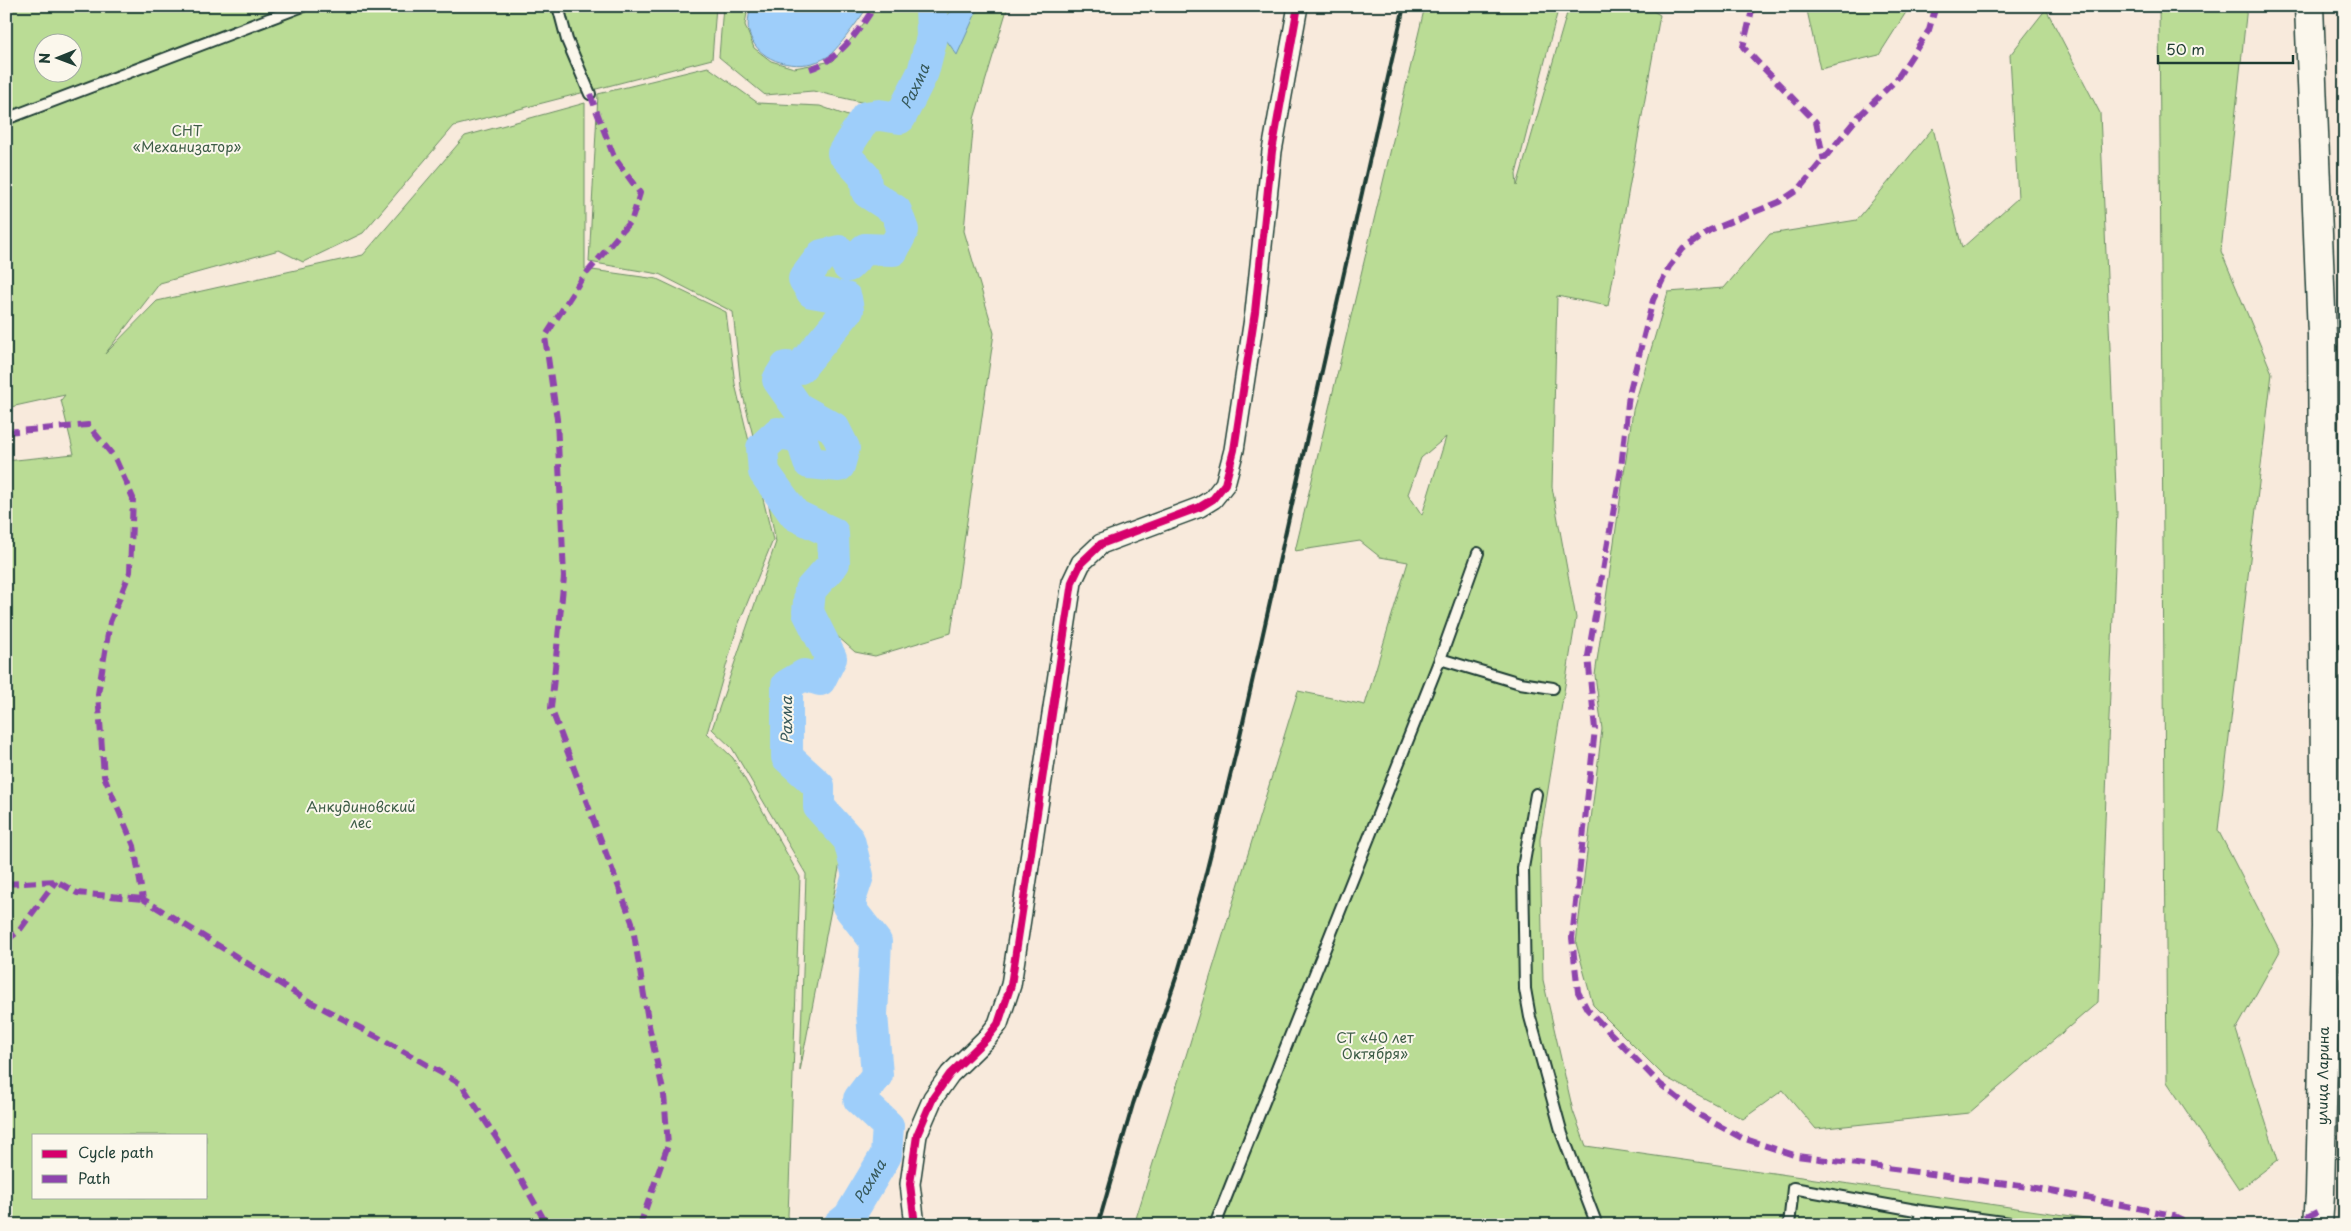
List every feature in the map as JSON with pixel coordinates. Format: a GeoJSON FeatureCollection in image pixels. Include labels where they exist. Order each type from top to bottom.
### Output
{"type":"FeatureCollection","features":[{"type":"Feature","properties":{"kind":"main road","name":"улица Ларина"},"geometry":{"type":"LineString","coordinates":[[2309,6],[2322,335],[2326,927],[2318,1225]]}},
{"type":"Feature","properties":{"kind":"street"},"geometry":{"type":"LineString","coordinates":[[915,1225],[910,1184],[917,1135],[933,1098],[950,1074],[987,1038],[998,1024],[1011,985],[1072,582],[1082,563],[1101,544],[1200,507],[1213,499],[1225,484],[1234,450],[1255,312],[1272,151],[1298,6]]}},
{"type":"Feature","properties":{"kind":"lane"},"geometry":{"type":"LineString","coordinates":[[6,119],[303,6]]}},
{"type":"Feature","properties":{"kind":"lane"},"geometry":{"type":"LineString","coordinates":[[558,6],[568,40],[590,94]]}},
{"type":"Feature","properties":{"kind":"lane"},"geometry":{"type":"LineString","coordinates":[[1215,1225],[1440,659],[1478,553]]}},
{"type":"Feature","properties":{"kind":"lane"},"geometry":{"type":"LineString","coordinates":[[1440,659],[1520,683],[1552,688]]}},
{"type":"Feature","properties":{"kind":"lane"},"geometry":{"type":"LineString","coordinates":[[1536,794],[1523,868],[1525,989],[1530,1017],[1562,1134],[1597,1225]]}},
{"type":"Feature","properties":{"kind":"lane"},"geometry":{"type":"LineString","coordinates":[[1789,1225],[1793,1188],[1920,1211],[2025,1225]]}},
{"type":"Feature","properties":{"kind":"lane"},"geometry":{"type":"LineString","coordinates":[[1919,1225],[1920,1211]]}},
{"type":"Feature","properties":{"kind":"green space","name":"Анкудиновский лес"},"geometry":{"type":"Polygon","coordinates":[[[6,6],[716,6],[712,59],[454,126],[363,233],[303,262],[279,250],[160,283],[105,354],[157,301],[363,255],[465,136],[585,103],[585,269],[657,279],[726,312],[735,384],[773,540],[737,628],[707,733],[733,758],[800,877],[788,1216],[782,1225],[6,1225],[6,461],[74,454],[61,400],[65,395],[6,408],[6,6]]]}},
{"type":"Feature","properties":{"kind":"green space"},"geometry":{"type":"Polygon","coordinates":[[[723,6],[748,6],[745,25],[754,48],[771,61],[794,68],[833,61],[878,6],[924,6],[915,65],[895,105],[865,103],[813,91],[765,95],[719,57],[723,6]]]}},
{"type":"Feature","properties":{"kind":"green space"},"geometry":{"type":"Polygon","coordinates":[[[940,6],[1008,6],[974,119],[964,231],[994,333],[951,633],[875,656],[855,652],[818,619],[818,592],[843,564],[841,527],[797,506],[772,463],[781,445],[796,448],[805,471],[844,472],[850,445],[842,424],[802,400],[792,379],[802,376],[854,312],[850,292],[816,279],[837,262],[850,273],[869,259],[894,256],[907,238],[908,217],[873,187],[870,172],[852,151],[874,123],[905,124],[937,42],[940,6]]]}},
{"type":"Feature","properties":{"kind":"green space","name":"СТ «40 лет Октября»"},"geometry":{"type":"Polygon","coordinates":[[[1425,6],[1559,6],[1516,174],[1517,186],[1567,13],[1571,6],[1645,6],[1660,15],[1608,306],[1557,296],[1552,487],[1576,618],[1540,839],[1543,980],[1573,1111],[1586,1146],[2134,1225],[1134,1225],[1298,691],[1365,705],[1408,562],[1380,557],[1360,541],[1295,551],[1425,6]],[[1446,437],[1421,458],[1408,494],[1422,515],[1446,437]]]}},
{"type":"Feature","properties":{"kind":"green space"},"geometry":{"type":"Polygon","coordinates":[[[1806,6],[1910,6],[1879,55],[1820,69],[1806,6]]]}},
{"type":"Feature","properties":{"kind":"green space"},"geometry":{"type":"Polygon","coordinates":[[[2159,6],[2247,6],[2221,251],[2272,373],[2218,830],[2280,951],[2236,1030],[2278,1160],[2239,1190],[2167,1082],[2159,6]]]}},
{"type":"Feature","properties":{"kind":"green space"},"geometry":{"type":"Polygon","coordinates":[[[2046,9],[2100,113],[2117,512],[2098,1002],[1969,1113],[1816,1129],[1783,1090],[1743,1119],[1665,1077],[1593,1005],[1576,943],[1602,729],[1595,675],[1633,410],[1668,292],[1724,288],[1770,234],[1857,220],[1933,128],[1962,248],[2018,198],[2010,55],[2046,9]]]}},
{"type":"Feature","properties":{"kind":"green space"},"geometry":{"type":"Polygon","coordinates":[[[708,67],[758,103],[820,106],[856,119],[838,156],[857,181],[864,198],[893,223],[885,241],[864,243],[853,253],[840,241],[821,248],[795,278],[802,293],[838,308],[797,359],[784,360],[770,376],[785,406],[823,433],[829,449],[817,453],[802,427],[772,424],[754,440],[741,387],[733,312],[659,274],[589,262],[598,94],[708,67]]]}},
{"type":"Feature","properties":{"kind":"green space"},"geometry":{"type":"Polygon","coordinates":[[[765,485],[798,527],[826,541],[826,561],[803,589],[801,617],[822,656],[817,672],[801,669],[780,681],[781,760],[812,789],[814,811],[844,842],[800,1071],[806,874],[732,748],[712,729],[776,542],[765,485]]]}},
{"type":"Feature","properties":{"kind":"water"},"geometry":{"type":"Polygon","coordinates":[[[751,6],[868,6],[831,54],[818,61],[797,65],[775,60],[766,56],[758,49],[752,40],[748,28],[751,6]]]}},
{"type":"Feature","properties":{"kind":"water"},"geometry":{"type":"Polygon","coordinates":[[[957,6],[979,6],[957,55],[942,34],[942,20],[957,6]]]}},
{"type":"Feature","properties":{"kind":"waterway","name":"Рахма"},"geometry":{"type":"LineString","coordinates":[[839,1225],[849,1217],[886,1155],[888,1126],[859,1099],[877,1075],[872,1014],[876,942],[848,906],[858,876],[849,840],[819,807],[819,786],[787,757],[787,685],[804,675],[820,680],[831,658],[808,612],[810,590],[834,563],[833,533],[795,515],[764,472],[762,448],[778,433],[801,437],[809,463],[839,466],[844,448],[834,428],[798,408],[778,380],[786,367],[800,368],[848,310],[846,298],[812,292],[804,279],[822,255],[839,251],[848,266],[865,249],[893,250],[903,230],[896,211],[867,192],[865,177],[843,153],[866,117],[879,115],[900,118],[923,72],[932,37],[931,6]]}},
{"type":"Feature","properties":{"kind":"railway"},"geometry":{"type":"LineString","coordinates":[[1098,1225],[1133,1104],[1177,975],[1202,889],[1239,740],[1404,6]]}},
{"type":"Feature","properties":{"kind":"marked path"},"geometry":{"type":"LineString","coordinates":[[810,69],[839,52],[855,35],[875,6]]}},
{"type":"Feature","properties":{"kind":"marked path"},"geometry":{"type":"LineString","coordinates":[[1753,6],[1743,47],[1816,122],[1824,161]]}},
{"type":"Feature","properties":{"kind":"marked path"},"geometry":{"type":"LineString","coordinates":[[1936,6],[1929,30],[1896,80],[1858,117],[1799,189],[1779,202],[1710,230],[1683,249],[1669,267],[1653,300],[1629,394],[1621,468],[1588,656],[1595,729],[1572,938],[1578,992],[1587,1009],[1660,1084],[1701,1116],[1742,1138],[1797,1156],[2036,1188],[2172,1215],[2194,1225]]}},
{"type":"Feature","properties":{"kind":"marked path"},"geometry":{"type":"LineString","coordinates":[[590,94],[614,157],[640,193],[632,219],[581,280],[545,337],[557,419],[564,577],[551,708],[632,922],[649,1026],[664,1095],[668,1145],[640,1225]]}},
{"type":"Feature","properties":{"kind":"marked path"},"geometry":{"type":"LineString","coordinates":[[6,432],[88,425],[115,458],[133,498],[130,572],[110,622],[98,694],[104,776],[134,846],[143,899],[305,999],[461,1084],[507,1154],[547,1225]]}},
{"type":"Feature","properties":{"kind":"marked path"},"geometry":{"type":"LineString","coordinates":[[6,884],[56,881],[77,893],[143,899]]}},
{"type":"Feature","properties":{"kind":"marked path"},"geometry":{"type":"LineString","coordinates":[[6,941],[19,931],[56,881]]}},
{"type":"Feature","properties":{"kind":"marked path"},"geometry":{"type":"LineString","coordinates":[[2290,1225],[2319,1211]]}},
{"type":"Feature","properties":{"kind":"cycle path"},"geometry":{"type":"LineString","coordinates":[[915,1225],[910,1184],[917,1135],[933,1098],[950,1074],[987,1038],[998,1024],[1011,985],[1072,582],[1081,563],[1101,544],[1200,507],[1213,499],[1225,484],[1234,450],[1255,312],[1272,151],[1298,6]]}},
{"type":"Feature","properties":{"kind":"park label","name":"СНТ «Механизатор»"},"geometry":{"type":"Point","coordinates":[187,140]}}]}
